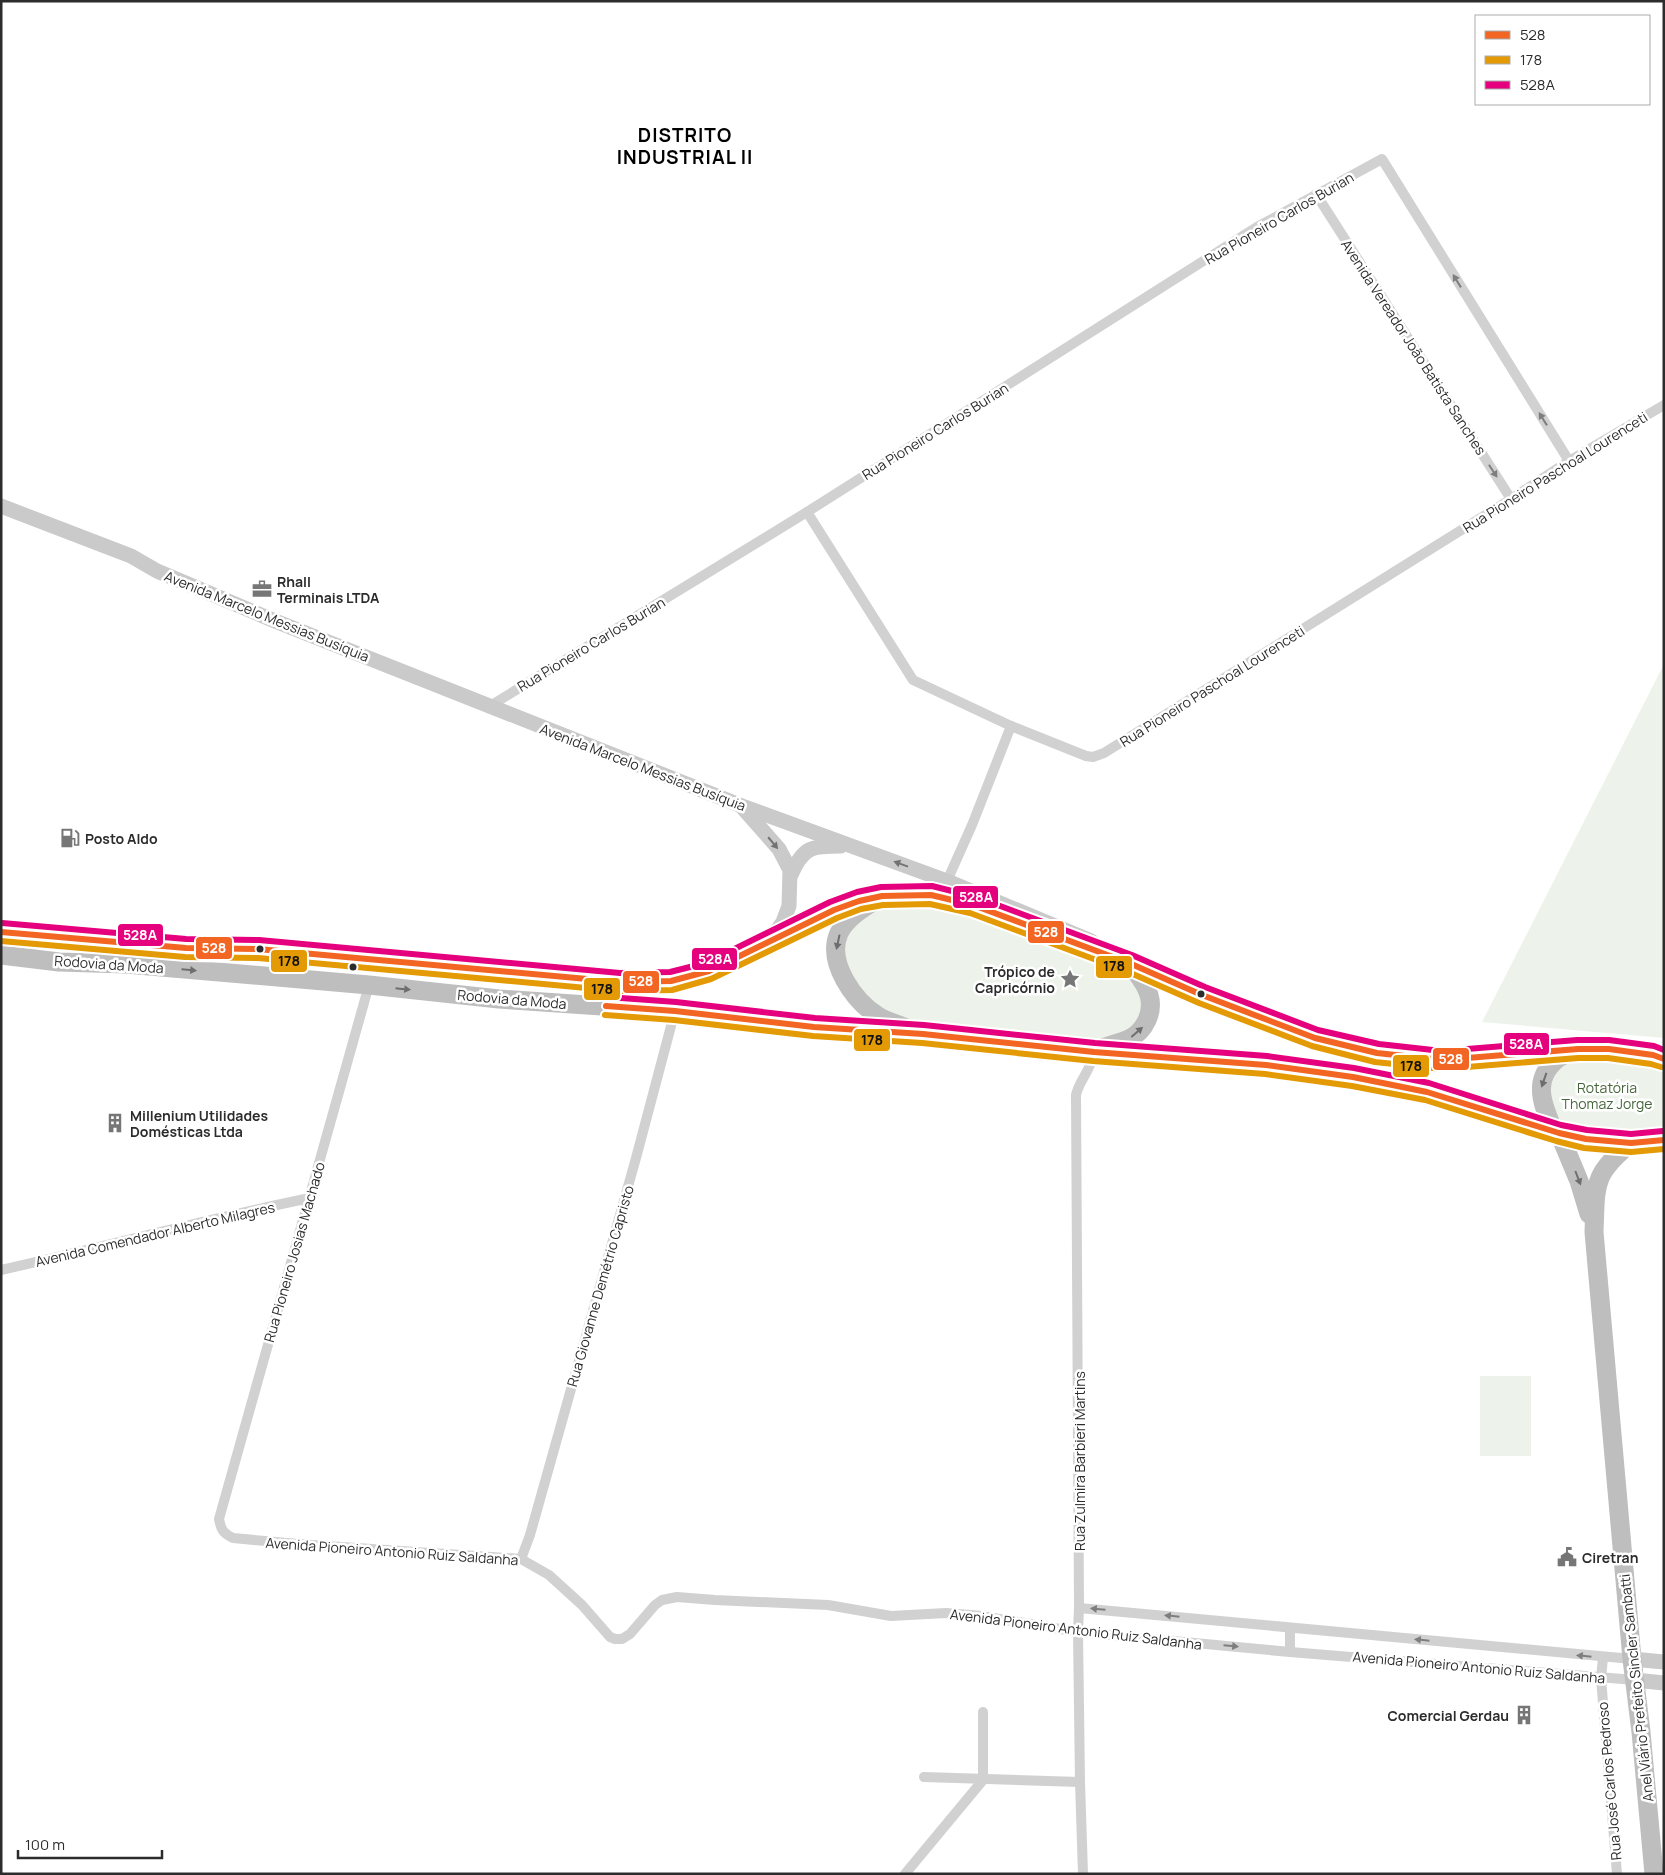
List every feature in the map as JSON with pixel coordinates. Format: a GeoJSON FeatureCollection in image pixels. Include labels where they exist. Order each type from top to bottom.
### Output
{"type":"FeatureCollection","features":[{"type":"Feature","properties":{"kind":"highway","name":"Rodovia da Moda"},"geometry":{"type":"LineString","coordinates":[[1,932],[186,948],[258,949],[620,982],[671,981],[709,971],[771,939],[834,910],[859,901],[882,896],[931,895],[973,905],[1129,963],[1253,1016],[1315,1038],[1377,1053],[1442,1060],[1578,1049]]}},
{"type":"Feature","properties":{"kind":"highway"},"geometry":{"type":"LineString","coordinates":[[882,896],[858,911],[839,934],[836,949],[839,966],[851,991],[877,1015],[923,1034]]}},
{"type":"Feature","properties":{"kind":"highway","name":"Rodovia da Moda"},"geometry":{"type":"LineString","coordinates":[[1,954],[59,962],[126,964],[499,999],[675,1011],[814,1027],[923,1034],[1094,1052],[1266,1065],[1353,1077],[1426,1092],[1556,1132]]}},
{"type":"Feature","properties":{"kind":"highway"},"geometry":{"type":"LineString","coordinates":[[1094,1052],[1112,1043],[1130,1038],[1141,1031],[1147,1022],[1150,1010],[1149,996],[1143,981],[1129,963]]}},
{"type":"Feature","properties":{"kind":"highway"},"geometry":{"type":"LineString","coordinates":[[1578,1049],[1609,1049],[1660,1059]]}},
{"type":"Feature","properties":{"kind":"highway","name":"Anel Viário Prefeito Sincler Sambatti"},"geometry":{"type":"LineString","coordinates":[[1578,1049],[1557,1059],[1548,1070],[1542,1082],[1541,1100],[1580,1182],[1594,1232]]}},
{"type":"Feature","properties":{"kind":"highway"},"geometry":{"type":"LineString","coordinates":[[1556,1132],[1586,1139],[1638,1143],[1664,1140]]}},
{"type":"Feature","properties":{"kind":"highway","name":"Anel Viário Prefeito Sincler Sambatti"},"geometry":{"type":"LineString","coordinates":[[1654,1874],[1636,1680],[1632,1660],[1594,1232],[1596,1189],[1602,1172],[1613,1158],[1638,1143],[1664,1132]]}},
{"type":"Feature","properties":{"kind":"street","name":"Rua Pioneiro Carlos Burian"},"geometry":{"type":"LineString","coordinates":[[490,706],[807,512],[1257,227],[1382,159],[1569,460]]}},
{"type":"Feature","properties":{"kind":"street","name":"Avenida Vereador João Batista Sanches"},"geometry":{"type":"LineString","coordinates":[[1316,194],[1511,499]]}},
{"type":"Feature","properties":{"kind":"street","name":"Rua Pioneiro Paschoal Lourenceti"},"geometry":{"type":"LineString","coordinates":[[807,512],[913,680],[1011,726],[1086,756],[1093,757],[1104,753],[1511,499],[1569,460],[1664,405]]}},
{"type":"Feature","properties":{"kind":"street","name":"Avenida Marcelo Messias Busíquia"},"geometry":{"type":"LineString","coordinates":[[1,506],[17,518],[129,565],[156,571],[275,621],[742,806],[947,881],[1087,939],[1129,963]]}},
{"type":"Feature","properties":{"kind":"street","name":"Avenida Marcelo Messias Busíquia"},"geometry":{"type":"LineString","coordinates":[[1,517],[17,518]]}},
{"type":"Feature","properties":{"kind":"street"},"geometry":{"type":"LineString","coordinates":[[947,881],[972,826],[1011,726]]}},
{"type":"Feature","properties":{"kind":"street"},"geometry":{"type":"LineString","coordinates":[[742,806],[778,849],[791,875]]}},
{"type":"Feature","properties":{"kind":"street"},"geometry":{"type":"LineString","coordinates":[[771,939],[783,922],[789,906],[791,875],[806,851],[817,846],[850,846]]}},
{"type":"Feature","properties":{"kind":"street","name":"Rua Pioneiro Josias Machado"},"geometry":{"type":"LineString","coordinates":[[218,1519],[369,986]]}},
{"type":"Feature","properties":{"kind":"street","name":"Rua Giovanne Demétrio Capristo"},"geometry":{"type":"LineString","coordinates":[[521,1559],[628,1185],[675,1011]]}},
{"type":"Feature","properties":{"kind":"street","name":"Rua Zulmira Barbieri Martins"},"geometry":{"type":"LineString","coordinates":[[1083,1874],[1078,1632],[1076,1095],[1078,1087],[1089,1070],[1094,1052]]}},
{"type":"Feature","properties":{"kind":"street","name":"Avenida Comendador Alberto Milagres"},"geometry":{"type":"LineString","coordinates":[[1,1270],[89,1251],[170,1229],[310,1198]]}},
{"type":"Feature","properties":{"kind":"street","name":"Avenida Pioneiro Antonio Ruiz Saldanha"},"geometry":{"type":"LineString","coordinates":[[218,1519],[221,1529],[233,1538],[521,1559],[549,1575],[582,1604],[610,1637],[615,1639],[622,1639],[630,1634],[649,1610],[662,1600],[677,1597],[828,1605],[891,1616],[946,1613],[982,1616],[1078,1632],[1290,1652],[1664,1683]]}},
{"type":"Feature","properties":{"kind":"street","name":"Avenida Pioneiro Antonio Ruiz Saldanha"},"geometry":{"type":"LineString","coordinates":[[1079,1608],[1603,1658],[1664,1662]]}},
{"type":"Feature","properties":{"kind":"street"},"geometry":{"type":"LineString","coordinates":[[1290,1628],[1290,1652]]}},
{"type":"Feature","properties":{"kind":"street","name":"Rua José Carlos Pedroso"},"geometry":{"type":"LineString","coordinates":[[1603,1658],[1601,1678],[1617,1874]]}},
{"type":"Feature","properties":{"kind":"street"},"geometry":{"type":"LineString","coordinates":[[905,1874],[983,1780],[983,1712]]}},
{"type":"Feature","properties":{"kind":"street"},"geometry":{"type":"LineString","coordinates":[[924,1777],[1080,1782]]}},
{"type":"Feature","properties":{"kind":"green space"},"geometry":{"type":"Polygon","coordinates":[[[1664,664],[1664,1038],[1482,1022],[1664,664]]]}},
{"type":"Feature","properties":{"kind":"green space"},"geometry":{"type":"Polygon","coordinates":[[[931,895],[1129,963],[1143,981],[1147,1021],[1094,1052],[923,1034],[851,991],[839,934],[882,896],[931,895]]]}},
{"type":"Feature","properties":{"kind":"green space","name":"Rotatória Thomaz Jorge"},"geometry":{"type":"Polygon","coordinates":[[[1578,1049],[1664,1063],[1664,1132],[1644,1142],[1554,1131],[1548,1069],[1578,1049]]]}},
{"type":"Feature","properties":{"kind":"green space"},"geometry":{"type":"Polygon","coordinates":[[[1480,1376],[1531,1376],[1531,1456],[1480,1456],[1480,1376]]]}},
{"type":"Feature","properties":{"kind":"transit line","name":"528A"},"geometry":{"type":"LineString","coordinates":[[2,923],[186,939],[259,940],[620,973],[670,972],[706,963],[830,902],[857,892],[881,887],[932,886],[976,897],[1132,955],[1205,987],[1318,1030],[1379,1044],[1442,1051],[1577,1040],[1609,1040],[1654,1046],[1664,1050]]}},
{"type":"Feature","properties":{"kind":"transit line","name":"528"},"geometry":{"type":"LineString","coordinates":[[1,932],[186,948],[258,949],[620,982],[671,981],[709,971],[834,910],[859,901],[882,896],[931,895],[973,905],[1129,963],[1202,995],[1315,1038],[1377,1053],[1442,1060],[1578,1049],[1609,1049],[1653,1055],[1664,1059]]}},
{"type":"Feature","properties":{"kind":"transit line","name":"178"},"geometry":{"type":"LineString","coordinates":[[1,941],[185,957],[258,958],[619,991],[672,990],[711,979],[837,918],[861,909],[883,905],[930,904],[970,913],[1126,971],[1199,1003],[1312,1046],[1375,1062],[1442,1069],[1578,1058],[1608,1058],[1661,1067]]}},
{"type":"Feature","properties":{"kind":"transit line","name":"528A"},"geometry":{"type":"LineString","coordinates":[[607,997],[676,1002],[815,1018],[924,1025],[1095,1043],[1267,1056],[1354,1068],[1429,1083],[1561,1125],[1587,1130],[1631,1134],[1663,1131]]}},
{"type":"Feature","properties":{"kind":"transit line","name":"528"},"geometry":{"type":"LineString","coordinates":[[606,1006],[675,1011],[814,1027],[923,1034],[1094,1052],[1266,1065],[1353,1077],[1427,1092],[1559,1133],[1586,1139],[1631,1143],[1664,1140]]}},
{"type":"Feature","properties":{"kind":"transit line","name":"178"},"geometry":{"type":"LineString","coordinates":[[605,1015],[674,1020],[813,1036],[922,1043],[1093,1061],[1265,1074],[1352,1086],[1425,1100],[1584,1148],[1631,1152],[1664,1149]]}},
{"type":"Feature","properties":{"kind":"place","name":"Rhall Terminais LTDA"},"geometry":{"type":"Point","coordinates":[262,589]}},
{"type":"Feature","properties":{"kind":"place","name":"Posto Aldo"},"geometry":{"type":"Point","coordinates":[70,838]}},
{"type":"Feature","properties":{"kind":"place","name":"Trópico de Capricórnio"},"geometry":{"type":"Point","coordinates":[1070,979]}},
{"type":"Feature","properties":{"kind":"place","name":"Millenium Utilidades Domésticas Ltda"},"geometry":{"type":"Point","coordinates":[115,1123]}},
{"type":"Feature","properties":{"kind":"place","name":"Ciretran"},"geometry":{"type":"Point","coordinates":[1567,1557]}},
{"type":"Feature","properties":{"kind":"place","name":"Comercial Gerdau"},"geometry":{"type":"Point","coordinates":[1524,1715]}},
{"type":"Feature","properties":{"kind":"district","name":"DISTRITO INDUSTRIAL II"},"geometry":{"type":"Point","coordinates":[685,146]}}]}
